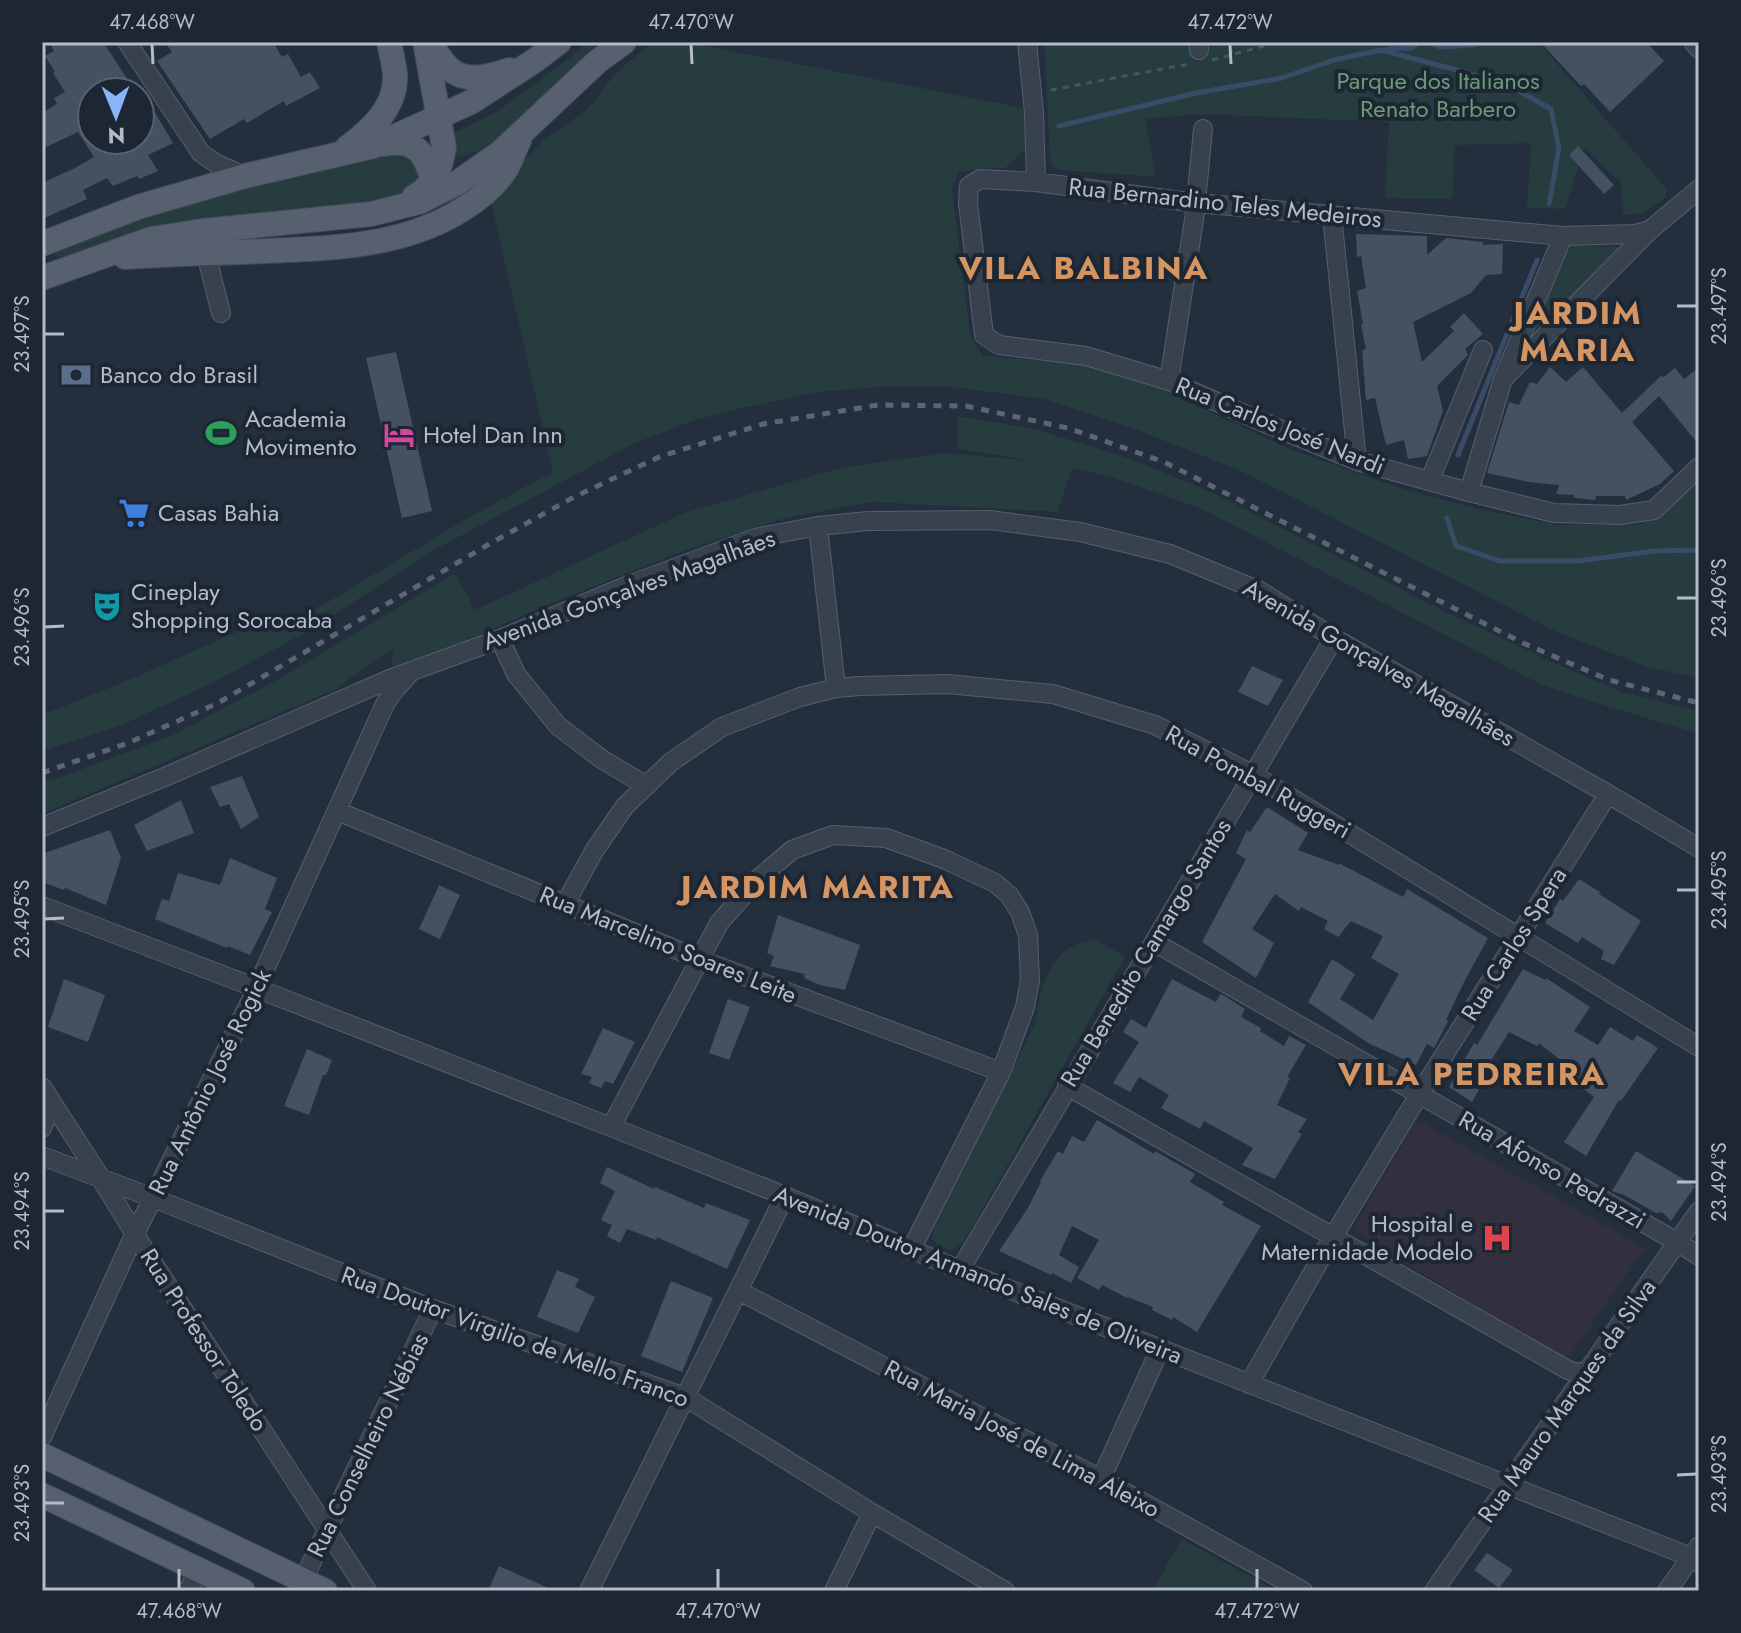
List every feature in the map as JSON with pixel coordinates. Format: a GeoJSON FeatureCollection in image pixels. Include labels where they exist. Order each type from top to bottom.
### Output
{"type":"FeatureCollection","features":[{"type":"Feature","properties":{"kind":"main road"},"geometry":{"type":"LineString","coordinates":[[339,155],[376,125],[386,109],[395,76],[389,42]]}},
{"type":"Feature","properties":{"kind":"main road"},"geometry":{"type":"LineString","coordinates":[[371,214],[419,195],[433,182],[442,159],[444,147],[425,42]]}},
{"type":"Feature","properties":{"kind":"main road"},"geometry":{"type":"LineString","coordinates":[[431,42],[439,60],[451,71],[464,76],[497,74],[537,59]]}},
{"type":"Feature","properties":{"kind":"main road"},"geometry":{"type":"LineString","coordinates":[[374,146],[471,102],[559,42]]}},
{"type":"Feature","properties":{"kind":"main road"},"geometry":{"type":"LineString","coordinates":[[43,275],[151,239],[371,214],[419,202],[476,171],[525,132],[606,52],[624,42]]}},
{"type":"Feature","properties":{"kind":"main road"},"geometry":{"type":"LineString","coordinates":[[90,260],[361,245],[411,233],[447,217],[487,191],[507,168],[525,132]]}},
{"type":"Feature","properties":{"kind":"main road"},"geometry":{"type":"LineString","coordinates":[[42,244],[138,207],[245,176],[393,142],[408,143],[420,152],[428,163],[433,182]]}},
{"type":"Feature","properties":{"kind":"main road"},"geometry":{"type":"LineString","coordinates":[[42,1455],[325,1591]]}},
{"type":"Feature","properties":{"kind":"main road"},"geometry":{"type":"LineString","coordinates":[[42,1495],[194,1580],[243,1591]]}},
{"type":"Feature","properties":{"kind":"street"},"geometry":{"type":"LineString","coordinates":[[127,42],[201,153],[245,176]]}},
{"type":"Feature","properties":{"kind":"street"},"geometry":{"type":"LineString","coordinates":[[1027,42],[1034,113],[1036,182]]}},
{"type":"Feature","properties":{"kind":"street"},"geometry":{"type":"LineString","coordinates":[[1693,42],[1699,49]]}},
{"type":"Feature","properties":{"kind":"street"},"geometry":{"type":"LineString","coordinates":[[1169,381],[1196,203],[1203,129]]}},
{"type":"Feature","properties":{"kind":"street","name":"Rua Bernardino Teles Medeiros"},"geometry":{"type":"LineString","coordinates":[[999,345],[984,335],[968,203],[969,186],[980,179],[1036,182],[1196,203],[1563,236],[1635,234],[1650,230]]}},
{"type":"Feature","properties":{"kind":"street"},"geometry":{"type":"LineString","coordinates":[[1503,379],[1650,230],[1699,189]]}},
{"type":"Feature","properties":{"kind":"street"},"geometry":{"type":"LineString","coordinates":[[1332,215],[1357,461]]}},
{"type":"Feature","properties":{"kind":"street"},"geometry":{"type":"LineString","coordinates":[[1469,492],[1503,379],[1563,236]]}},
{"type":"Feature","properties":{"kind":"street"},"geometry":{"type":"LineString","coordinates":[[206,254],[221,313]]}},
{"type":"Feature","properties":{"kind":"street","name":"Rua Carlos José Nardi"},"geometry":{"type":"LineString","coordinates":[[999,345],[1086,356],[1169,381],[1357,461],[1554,513],[1620,515],[1654,510],[1699,467]]}},
{"type":"Feature","properties":{"kind":"street"},"geometry":{"type":"LineString","coordinates":[[1430,480],[1483,350]]}},
{"type":"Feature","properties":{"kind":"street","name":"Avenida Gonçalves Magalhães"},"geometry":{"type":"LineString","coordinates":[[42,827],[367,689],[755,538],[818,526],[868,521],[990,520],[1080,532],[1170,554],[1260,591],[1334,638],[1699,848]]}},
{"type":"Feature","properties":{"kind":"street"},"geometry":{"type":"LineString","coordinates":[[818,526],[836,688]]}},
{"type":"Feature","properties":{"kind":"street","name":"Rua Benedito Camargo Santos"},"geometry":{"type":"LineString","coordinates":[[960,1270],[1334,638]]}},
{"type":"Feature","properties":{"kind":"street"},"geometry":{"type":"LineString","coordinates":[[500,639],[516,674],[558,726],[603,760],[647,786]]}},
{"type":"Feature","properties":{"kind":"street","name":"Rua Antônio José Rogick"},"geometry":{"type":"LineString","coordinates":[[42,1437],[135,1235],[256,988],[385,704],[412,671]]}},
{"type":"Feature","properties":{"kind":"street","name":"Rua Pombal Ruggeri"},"geometry":{"type":"LineString","coordinates":[[565,904],[625,806],[671,762],[722,727],[800,697],[836,688],[947,684],[1053,694],[1155,725],[1252,774],[1699,1047]]}},
{"type":"Feature","properties":{"kind":"street"},"geometry":{"type":"LineString","coordinates":[[367,689],[377,726]]}},
{"type":"Feature","properties":{"kind":"street","name":"Rua Carlos Spera"},"geometry":{"type":"LineString","coordinates":[[1249,1384],[1419,1095],[1608,794]]}},
{"type":"Feature","properties":{"kind":"street","name":"Rua Marcelino Soares Leite"},"geometry":{"type":"LineString","coordinates":[[337,811],[699,959],[1001,1072]]}},
{"type":"Feature","properties":{"kind":"street"},"geometry":{"type":"LineString","coordinates":[[611,1127],[719,923],[759,878],[792,850],[833,835],[886,838],[944,859],[995,883],[1009,895],[1020,912],[1028,935],[1030,980],[1025,1007],[1001,1072],[911,1250]]}},
{"type":"Feature","properties":{"kind":"street","name":"Avenida Doutor Armando Sales de Oliveira"},"geometry":{"type":"LineString","coordinates":[[42,906],[611,1127],[1249,1384],[1696,1556]]}},
{"type":"Feature","properties":{"kind":"street","name":"Rua Afonso Pedrazzi"},"geometry":{"type":"LineString","coordinates":[[1154,942],[1699,1256]]}},
{"type":"Feature","properties":{"kind":"street"},"geometry":{"type":"LineString","coordinates":[[1067,1086],[1568,1370],[1577,1373],[1586,1371]]}},
{"type":"Feature","properties":{"kind":"street"},"geometry":{"type":"LineString","coordinates":[[42,1128],[47,1095]]}},
{"type":"Feature","properties":{"kind":"street","name":"Rua Professor Toledo"},"geometry":{"type":"LineString","coordinates":[[47,1095],[367,1591]]}},
{"type":"Feature","properties":{"kind":"street","name":"Rua Doutor Virgilio de Mello Franco"},"geometry":{"type":"LineString","coordinates":[[42,1156],[433,1309],[685,1397],[1005,1591]]}},
{"type":"Feature","properties":{"kind":"street"},"geometry":{"type":"LineString","coordinates":[[589,1591],[785,1196]]}},
{"type":"Feature","properties":{"kind":"street","name":"Rua Mauro Marques da Silva"},"geometry":{"type":"LineString","coordinates":[[1434,1591],[1699,1211]]}},
{"type":"Feature","properties":{"kind":"street","name":"Rua Maria José de Lima Aleixo"},"geometry":{"type":"LineString","coordinates":[[739,1291],[1101,1479],[1303,1591]]}},
{"type":"Feature","properties":{"kind":"street","name":"Rua Conselheiro Nébias"},"geometry":{"type":"LineString","coordinates":[[303,1580],[433,1309]]}},
{"type":"Feature","properties":{"kind":"street"},"geometry":{"type":"LineString","coordinates":[[1101,1479],[1160,1349]]}},
{"type":"Feature","properties":{"kind":"street"},"geometry":{"type":"LineString","coordinates":[[834,1591],[872,1513]]}},
{"type":"Feature","properties":{"kind":"street"},"geometry":{"type":"LineString","coordinates":[[1667,1591],[1696,1556]]}},
{"type":"Feature","properties":{"kind":"path"},"geometry":{"type":"LineString","coordinates":[[1228,57],[1237,42]]}},
{"type":"Feature","properties":{"kind":"path"},"geometry":{"type":"LineString","coordinates":[[1043,91],[1198,54],[1228,57],[1279,42]]}},
{"type":"Feature","properties":{"kind":"shaded area","name":"Hospital e Maternidade Modelo"},"geometry":{"type":"Polygon","coordinates":[[[1416,1122],[1423,1123],[1645,1248],[1571,1354],[1562,1359],[1355,1232],[1354,1227],[1416,1122]]]}},
{"type":"Feature","properties":{"kind":"green space"},"geometry":{"type":"Polygon","coordinates":[[[585,42],[598,42],[529,112],[486,146],[468,155],[454,156],[453,134],[498,111],[572,56],[585,42]]]}},
{"type":"Feature","properties":{"kind":"green space"},"geometry":{"type":"Polygon","coordinates":[[[652,42],[704,42],[705,46],[1023,108],[1026,148],[1005,168],[959,172],[952,188],[970,335],[983,356],[1077,363],[1161,389],[1292,450],[1400,488],[1556,525],[1642,524],[1699,481],[1699,678],[1651,668],[1559,633],[1241,471],[1135,429],[1044,399],[953,387],[892,386],[818,392],[737,409],[692,421],[635,443],[434,550],[310,630],[214,682],[122,725],[42,751],[42,715],[250,626],[305,616],[466,519],[553,472],[490,198],[544,140],[588,109],[615,74],[652,42]]]}},
{"type":"Feature","properties":{"kind":"green space","name":"Parque dos Italianos Renato Barbero"},"geometry":{"type":"Polygon","coordinates":[[[1044,42],[1538,42],[1666,188],[1666,197],[1640,213],[1623,214],[1621,182],[1584,148],[1565,209],[1527,208],[1531,143],[1455,145],[1452,199],[1385,198],[1389,122],[1201,114],[1145,119],[1156,177],[1060,170],[1052,166],[1050,158],[1044,42]]]}},
{"type":"Feature","properties":{"kind":"green space"},"geometry":{"type":"Polygon","coordinates":[[[400,151],[415,157],[421,180],[416,188],[394,200],[78,256],[53,255],[60,246],[109,227],[266,182],[400,151]]]}},
{"type":"Feature","properties":{"kind":"green space"},"geometry":{"type":"Polygon","coordinates":[[[1567,245],[1619,247],[1528,346],[1567,245]]]}},
{"type":"Feature","properties":{"kind":"green space"},"geometry":{"type":"Polygon","coordinates":[[[958,416],[1035,429],[1131,459],[1211,492],[1446,612],[1556,664],[1622,692],[1699,711],[1699,734],[1536,682],[1202,509],[1108,476],[1072,468],[1058,512],[873,502],[785,518],[675,554],[547,605],[402,669],[391,663],[394,648],[334,690],[42,814],[42,782],[173,735],[279,679],[454,574],[475,610],[684,513],[840,468],[946,453],[1034,461],[958,449],[958,416]]]}},
{"type":"Feature","properties":{"kind":"green space"},"geometry":{"type":"Polygon","coordinates":[[[1097,940],[1125,957],[969,1233],[956,1248],[938,1247],[932,1238],[935,1226],[1036,1021],[1041,992],[1051,967],[1069,948],[1097,940]]]}},
{"type":"Feature","properties":{"kind":"green space"},"geometry":{"type":"Polygon","coordinates":[[[1181,1539],[1277,1591],[1153,1591],[1181,1539]]]}},
{"type":"Feature","properties":{"kind":"building"},"geometry":{"type":"Polygon","coordinates":[[[49,42],[103,42],[125,76],[76,76],[76,133],[42,149],[42,113],[57,104],[54,98],[65,92],[45,56],[54,51],[49,42]]]}},
{"type":"Feature","properties":{"kind":"building"},"geometry":{"type":"Polygon","coordinates":[[[165,42],[273,42],[282,57],[288,54],[301,77],[310,72],[320,88],[286,106],[284,101],[247,123],[244,119],[210,139],[157,61],[172,52],[165,42]]]}},
{"type":"Feature","properties":{"kind":"building"},"geometry":{"type":"Polygon","coordinates":[[[1540,42],[1646,42],[1664,61],[1610,112],[1540,42]]]}},
{"type":"Feature","properties":{"kind":"building"},"geometry":{"type":"Polygon","coordinates":[[[156,114],[173,143],[156,151],[156,114]]]}},
{"type":"Feature","properties":{"kind":"building"},"geometry":{"type":"Polygon","coordinates":[[[1578,146],[1614,185],[1604,194],[1569,155],[1578,146]]]}},
{"type":"Feature","properties":{"kind":"building"},"geometry":{"type":"Polygon","coordinates":[[[149,156],[158,171],[113,186],[107,178],[83,190],[87,199],[42,219],[42,183],[94,157],[149,156]]]}},
{"type":"Feature","properties":{"kind":"building"},"geometry":{"type":"Polygon","coordinates":[[[1356,234],[1427,236],[1427,255],[1446,238],[1483,242],[1483,245],[1503,244],[1502,274],[1486,275],[1471,293],[1413,322],[1422,362],[1454,331],[1450,327],[1464,313],[1483,334],[1465,349],[1468,355],[1437,386],[1443,411],[1427,456],[1408,459],[1404,440],[1386,445],[1375,398],[1366,400],[1362,350],[1366,349],[1357,291],[1366,288],[1361,256],[1357,257],[1356,234]]]}},
{"type":"Feature","properties":{"kind":"building","name":"Hotel Dan Inn"},"geometry":{"type":"Polygon","coordinates":[[[396,352],[432,511],[402,518],[366,358],[396,352]]]}},
{"type":"Feature","properties":{"kind":"building"},"geometry":{"type":"Polygon","coordinates":[[[1550,367],[1566,382],[1583,367],[1622,413],[1661,376],[1675,368],[1684,379],[1699,367],[1699,445],[1659,396],[1632,422],[1674,471],[1660,484],[1626,500],[1625,496],[1596,496],[1595,500],[1574,498],[1574,495],[1556,494],[1559,485],[1487,473],[1509,402],[1519,405],[1530,382],[1537,384],[1550,367]]]}},
{"type":"Feature","properties":{"kind":"building"},"geometry":{"type":"Polygon","coordinates":[[[1252,666],[1283,680],[1268,706],[1238,692],[1252,666]]]}},
{"type":"Feature","properties":{"kind":"building"},"geometry":{"type":"Polygon","coordinates":[[[242,776],[259,817],[241,829],[229,804],[220,807],[210,787],[242,776]]]}},
{"type":"Feature","properties":{"kind":"building"},"geometry":{"type":"Polygon","coordinates":[[[181,800],[194,833],[147,851],[134,825],[181,800]]]}},
{"type":"Feature","properties":{"kind":"building"},"geometry":{"type":"Polygon","coordinates":[[[1267,807],[1308,833],[1298,850],[1339,863],[1403,897],[1407,889],[1488,938],[1434,1048],[1427,1044],[1416,1065],[1368,1043],[1308,1002],[1332,959],[1355,974],[1340,999],[1373,1020],[1399,974],[1371,958],[1383,936],[1351,921],[1338,937],[1324,929],[1328,921],[1301,907],[1299,911],[1275,894],[1252,929],[1274,943],[1256,978],[1202,942],[1246,859],[1236,853],[1247,830],[1250,832],[1267,807]]]}},
{"type":"Feature","properties":{"kind":"building"},"geometry":{"type":"Polygon","coordinates":[[[110,830],[121,858],[106,905],[42,882],[42,854],[110,830]]]}},
{"type":"Feature","properties":{"kind":"building"},"geometry":{"type":"Polygon","coordinates":[[[230,858],[277,878],[265,909],[272,912],[250,955],[155,919],[162,899],[169,901],[178,873],[220,885],[230,858]]]}},
{"type":"Feature","properties":{"kind":"building"},"geometry":{"type":"Polygon","coordinates":[[[1579,879],[1641,921],[1614,965],[1601,959],[1604,951],[1582,937],[1578,943],[1545,923],[1560,899],[1563,901],[1579,879]]]}},
{"type":"Feature","properties":{"kind":"building"},"geometry":{"type":"Polygon","coordinates":[[[439,885],[460,895],[440,939],[419,929],[439,885]]]}},
{"type":"Feature","properties":{"kind":"building"},"geometry":{"type":"Polygon","coordinates":[[[778,915],[860,945],[845,990],[820,985],[804,978],[805,974],[770,966],[774,956],[767,953],[778,915]]]}},
{"type":"Feature","properties":{"kind":"building"},"geometry":{"type":"Polygon","coordinates":[[[1523,969],[1546,978],[1590,1007],[1574,1031],[1598,1045],[1610,1027],[1633,1041],[1637,1035],[1658,1048],[1619,1100],[1586,1156],[1564,1142],[1594,1097],[1562,1072],[1567,1065],[1539,1043],[1537,1046],[1509,1032],[1478,1081],[1482,1084],[1472,1102],[1449,1087],[1523,969]]]}},
{"type":"Feature","properties":{"kind":"building"},"geometry":{"type":"Polygon","coordinates":[[[64,979],[105,995],[88,1042],[48,1027],[64,979]]]}},
{"type":"Feature","properties":{"kind":"building"},"geometry":{"type":"Polygon","coordinates":[[[1172,979],[1216,1002],[1220,994],[1223,995],[1245,1009],[1241,1017],[1284,1046],[1289,1036],[1306,1045],[1287,1077],[1290,1078],[1277,1105],[1307,1119],[1298,1132],[1302,1134],[1275,1179],[1242,1165],[1253,1148],[1204,1121],[1200,1129],[1161,1108],[1169,1095],[1139,1077],[1130,1092],[1113,1083],[1139,1042],[1123,1032],[1131,1019],[1146,1028],[1172,979]]]}},
{"type":"Feature","properties":{"kind":"building"},"geometry":{"type":"Polygon","coordinates":[[[728,999],[750,1007],[729,1060],[709,1053],[728,999]]]}},
{"type":"Feature","properties":{"kind":"building"},"geometry":{"type":"Polygon","coordinates":[[[603,1028],[635,1042],[613,1084],[605,1081],[601,1088],[589,1083],[592,1077],[581,1074],[603,1028]]]}},
{"type":"Feature","properties":{"kind":"building"},"geometry":{"type":"Polygon","coordinates":[[[307,1049],[332,1060],[326,1075],[323,1075],[309,1115],[284,1106],[307,1049]]]}},
{"type":"Feature","properties":{"kind":"building"},"geometry":{"type":"Polygon","coordinates":[[[1097,1120],[1195,1174],[1190,1182],[1224,1202],[1222,1205],[1261,1226],[1197,1332],[1173,1317],[1172,1320],[1152,1310],[1153,1307],[1102,1285],[1099,1290],[1077,1278],[1099,1240],[1072,1226],[1059,1255],[1079,1267],[1071,1283],[999,1251],[1028,1208],[1058,1151],[1063,1154],[1072,1136],[1084,1142],[1097,1120]]]}},
{"type":"Feature","properties":{"kind":"building"},"geometry":{"type":"Polygon","coordinates":[[[1636,1151],[1695,1186],[1671,1221],[1662,1212],[1656,1213],[1612,1191],[1636,1151]]]}},
{"type":"Feature","properties":{"kind":"building"},"geometry":{"type":"Polygon","coordinates":[[[607,1167],[704,1208],[706,1203],[750,1220],[727,1269],[657,1237],[656,1240],[627,1229],[620,1243],[607,1236],[612,1225],[601,1220],[615,1191],[600,1183],[607,1167]]]}},
{"type":"Feature","properties":{"kind":"building"},"geometry":{"type":"Polygon","coordinates":[[[557,1270],[579,1279],[575,1287],[595,1297],[578,1333],[537,1317],[557,1270]]]}},
{"type":"Feature","properties":{"kind":"building"},"geometry":{"type":"Polygon","coordinates":[[[671,1281],[713,1298],[682,1372],[641,1356],[671,1281]]]}},
{"type":"Feature","properties":{"kind":"building"},"geometry":{"type":"Polygon","coordinates":[[[1487,1553],[1513,1570],[1499,1588],[1474,1570],[1487,1553]]]}},
{"type":"Feature","properties":{"kind":"building"},"geometry":{"type":"Polygon","coordinates":[[[499,1566],[555,1591],[488,1591],[499,1566]]]}},
{"type":"Feature","properties":{"kind":"waterway"},"geometry":{"type":"LineString","coordinates":[[1387,49],[1412,48],[1420,42]]}},
{"type":"Feature","properties":{"kind":"waterway"},"geometry":{"type":"LineString","coordinates":[[1426,42],[1440,47],[1475,45],[1478,42]]}},
{"type":"Feature","properties":{"kind":"waterway"},"geometry":{"type":"LineString","coordinates":[[1059,126],[1196,93],[1282,78],[1334,60],[1381,50],[1468,73],[1519,91],[1551,109],[1559,148],[1549,204]]}},
{"type":"Feature","properties":{"kind":"waterway"},"geometry":{"type":"LineString","coordinates":[[1458,455],[1537,260]]}},
{"type":"Feature","properties":{"kind":"waterway"},"geometry":{"type":"LineString","coordinates":[[1447,518],[1456,546],[1500,561],[1577,561],[1655,551],[1699,550]]}},
{"type":"Feature","properties":{"kind":"railway"},"geometry":{"type":"LineString","coordinates":[[42,773],[128,743],[218,703],[491,543],[574,497],[659,457],[763,424],[878,405],[966,406],[1068,428],[1164,462],[1523,643],[1609,680],[1699,703]]}},
{"type":"Feature","properties":{"kind":"place","name":"Banco do Brasil"},"geometry":{"type":"Point","coordinates":[76,375]}},
{"type":"Feature","properties":{"kind":"place","name":"Academia Movimento"},"geometry":{"type":"Point","coordinates":[221,433]}},
{"type":"Feature","properties":{"kind":"place","name":"Hotel Dan Inn"},"geometry":{"type":"Point","coordinates":[399,435]}},
{"type":"Feature","properties":{"kind":"place","name":"Casas Bahia"},"geometry":{"type":"Point","coordinates":[134,513]}},
{"type":"Feature","properties":{"kind":"place","name":"Cineplay Shopping Sorocaba"},"geometry":{"type":"Point","coordinates":[107,606]}},
{"type":"Feature","properties":{"kind":"place","name":"Hospital e Maternidade Modelo"},"geometry":{"type":"Point","coordinates":[1497,1238]}},
{"type":"Feature","properties":{"kind":"district","name":"VILA BALBINA"},"geometry":{"type":"Point","coordinates":[1084,268]}},
{"type":"Feature","properties":{"kind":"district","name":"JARDIM MARIA"},"geometry":{"type":"Point","coordinates":[1578,332]}},
{"type":"Feature","properties":{"kind":"district","name":"JARDIM MARITA"},"geometry":{"type":"Point","coordinates":[818,887]}},
{"type":"Feature","properties":{"kind":"district","name":"VILA PEDREIRA"},"geometry":{"type":"Point","coordinates":[1472,1074]}}]}
